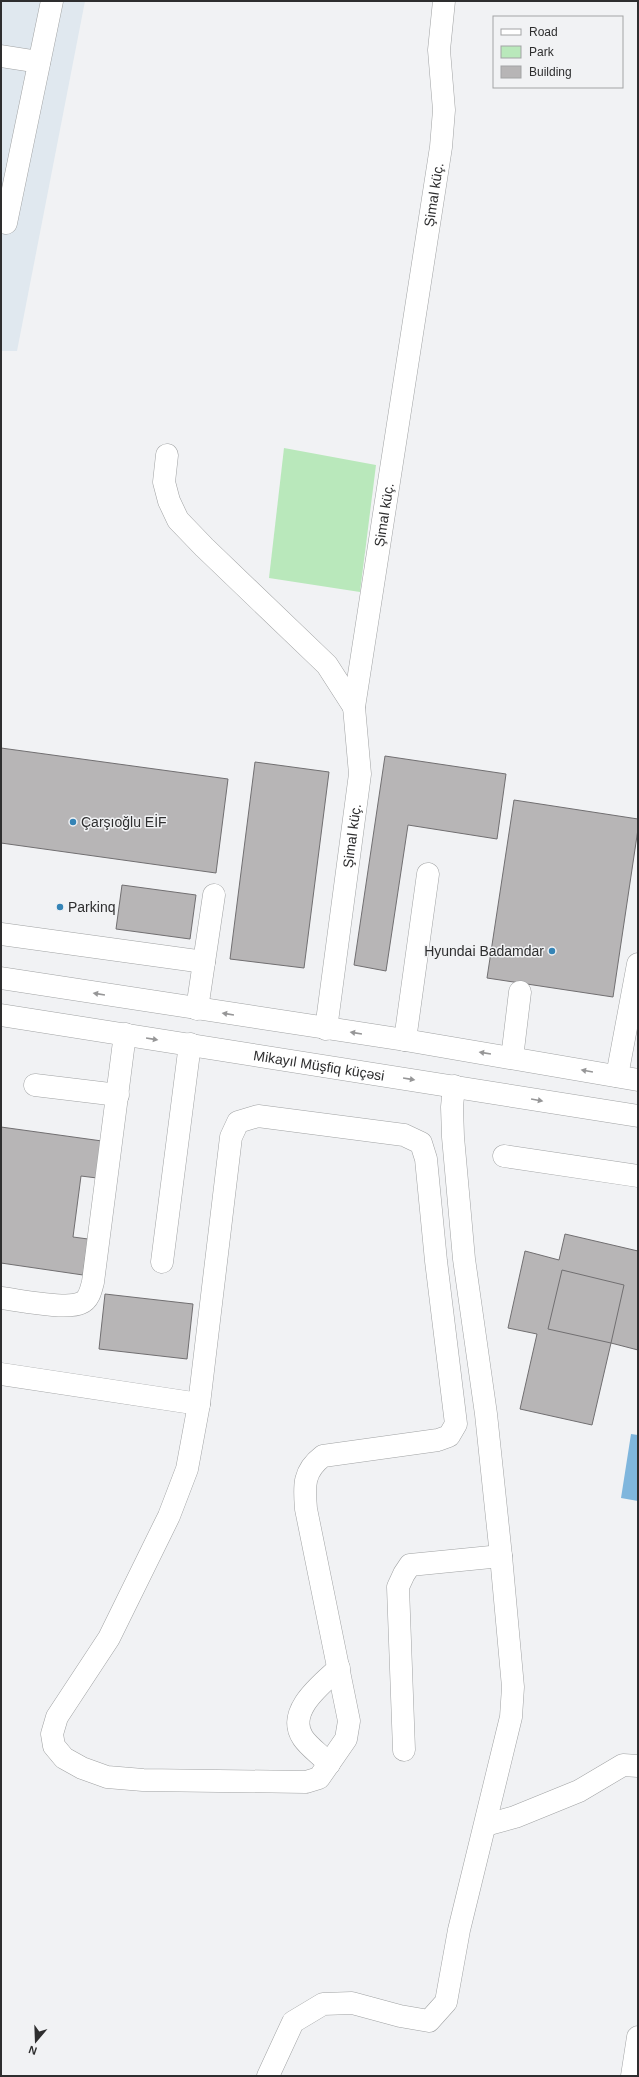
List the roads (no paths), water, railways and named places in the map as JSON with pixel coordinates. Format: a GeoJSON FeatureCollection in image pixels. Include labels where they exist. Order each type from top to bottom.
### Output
{"type":"FeatureCollection","features":[{"type":"Feature","properties":{"kind":"main road"},"geometry":{"type":"LineString","coordinates":[[1,222],[6,223],[52,1]]}},
{"type":"Feature","properties":{"kind":"main road","name":"Şimal küç."},"geometry":{"type":"LineString","coordinates":[[326,1028],[360,774],[354,707],[442,147],[444,110],[439,50],[444,1]]}},
{"type":"Feature","properties":{"kind":"main road"},"geometry":{"type":"LineString","coordinates":[[1,56],[39,62]]}},
{"type":"Feature","properties":{"kind":"main road"},"geometry":{"type":"LineString","coordinates":[[167,455],[164,482],[169,501],[178,520],[204,547],[327,665],[354,707]]}},
{"type":"Feature","properties":{"kind":"main road"},"geometry":{"type":"LineString","coordinates":[[405,1040],[428,874]]}},
{"type":"Feature","properties":{"kind":"main road"},"geometry":{"type":"LineString","coordinates":[[197,1009],[214,895]]}},
{"type":"Feature","properties":{"kind":"main road"},"geometry":{"type":"LineString","coordinates":[[1,934],[204,962]]}},
{"type":"Feature","properties":{"kind":"main road"},"geometry":{"type":"LineString","coordinates":[[617,1076],[632,1028],[638,964]]}},
{"type":"Feature","properties":{"kind":"main road"},"geometry":{"type":"LineString","coordinates":[[1,978],[405,1040],[638,1080]]}},
{"type":"Feature","properties":{"kind":"main road"},"geometry":{"type":"LineString","coordinates":[[512,1058],[520,992]]}},
{"type":"Feature","properties":{"kind":"main road","name":"Mikayıl Müşfiq küçəsi"},"geometry":{"type":"LineString","coordinates":[[1,1015],[638,1116]]}},
{"type":"Feature","properties":{"kind":"main road"},"geometry":{"type":"LineString","coordinates":[[1,1298],[70,1306],[83,1303],[90,1293],[118,1095],[125,1034]]}},
{"type":"Feature","properties":{"kind":"main road"},"geometry":{"type":"LineString","coordinates":[[162,1262],[190,1044]]}},
{"type":"Feature","properties":{"kind":"main road"},"geometry":{"type":"LineString","coordinates":[[35,1085],[118,1095]]}},
{"type":"Feature","properties":{"kind":"main road"},"geometry":{"type":"LineString","coordinates":[[268,2076],[293,2022],[323,2004],[352,2003],[400,2016],[429,2021],[446,2002],[459,1930],[486,1825],[511,1717],[513,1687],[501,1556],[486,1414],[464,1259],[453,1137],[452,1107],[454,1086]]}},
{"type":"Feature","properties":{"kind":"main road"},"geometry":{"type":"LineString","coordinates":[[258,1116],[404,1135],[421,1143],[426,1159],[436,1261],[456,1424],[449,1436],[438,1440],[323,1456],[312,1465],[304,1485],[306,1510],[349,1721],[346,1739],[329,1764],[319,1778],[306,1782],[143,1780],[107,1777],[82,1768],[64,1758],[54,1746],[52,1734],[57,1717],[110,1638],[169,1516],[187,1469],[199,1404],[231,1137],[238,1122],[258,1116]]}},
{"type":"Feature","properties":{"kind":"main road"},"geometry":{"type":"LineString","coordinates":[[504,1156],[638,1176]]}},
{"type":"Feature","properties":{"kind":"main road"},"geometry":{"type":"LineString","coordinates":[[436,1261],[464,1259]]}},
{"type":"Feature","properties":{"kind":"main road"},"geometry":{"type":"LineString","coordinates":[[1,1374],[199,1404]]}},
{"type":"Feature","properties":{"kind":"main road"},"geometry":{"type":"LineString","coordinates":[[404,1750],[398,1587],[404,1574],[410,1565],[501,1556]]}},
{"type":"Feature","properties":{"kind":"main road"},"geometry":{"type":"LineString","coordinates":[[329,1764],[302,1737],[298,1725],[306,1698],[339,1668]]}},
{"type":"Feature","properties":{"kind":"main road"},"geometry":{"type":"LineString","coordinates":[[486,1825],[515,1817],[579,1791],[623,1765],[638,1766]]}},
{"type":"Feature","properties":{"kind":"main road"},"geometry":{"type":"LineString","coordinates":[[632,2076],[638,2037]]}},
{"type":"Feature","properties":{"kind":"water"},"geometry":{"type":"Polygon","coordinates":[[[631,1434],[638,1435],[638,1501],[621,1498],[631,1434]]]}},
{"type":"Feature","properties":{"kind":"place","name":"Çarşıoğlu EİF"},"geometry":{"type":"Point","coordinates":[73,822]}},
{"type":"Feature","properties":{"kind":"place","name":"Parkinq"},"geometry":{"type":"Point","coordinates":[60,907]}},
{"type":"Feature","properties":{"kind":"place","name":"Hyundai Badamdar"},"geometry":{"type":"Point","coordinates":[552,951]}}]}
